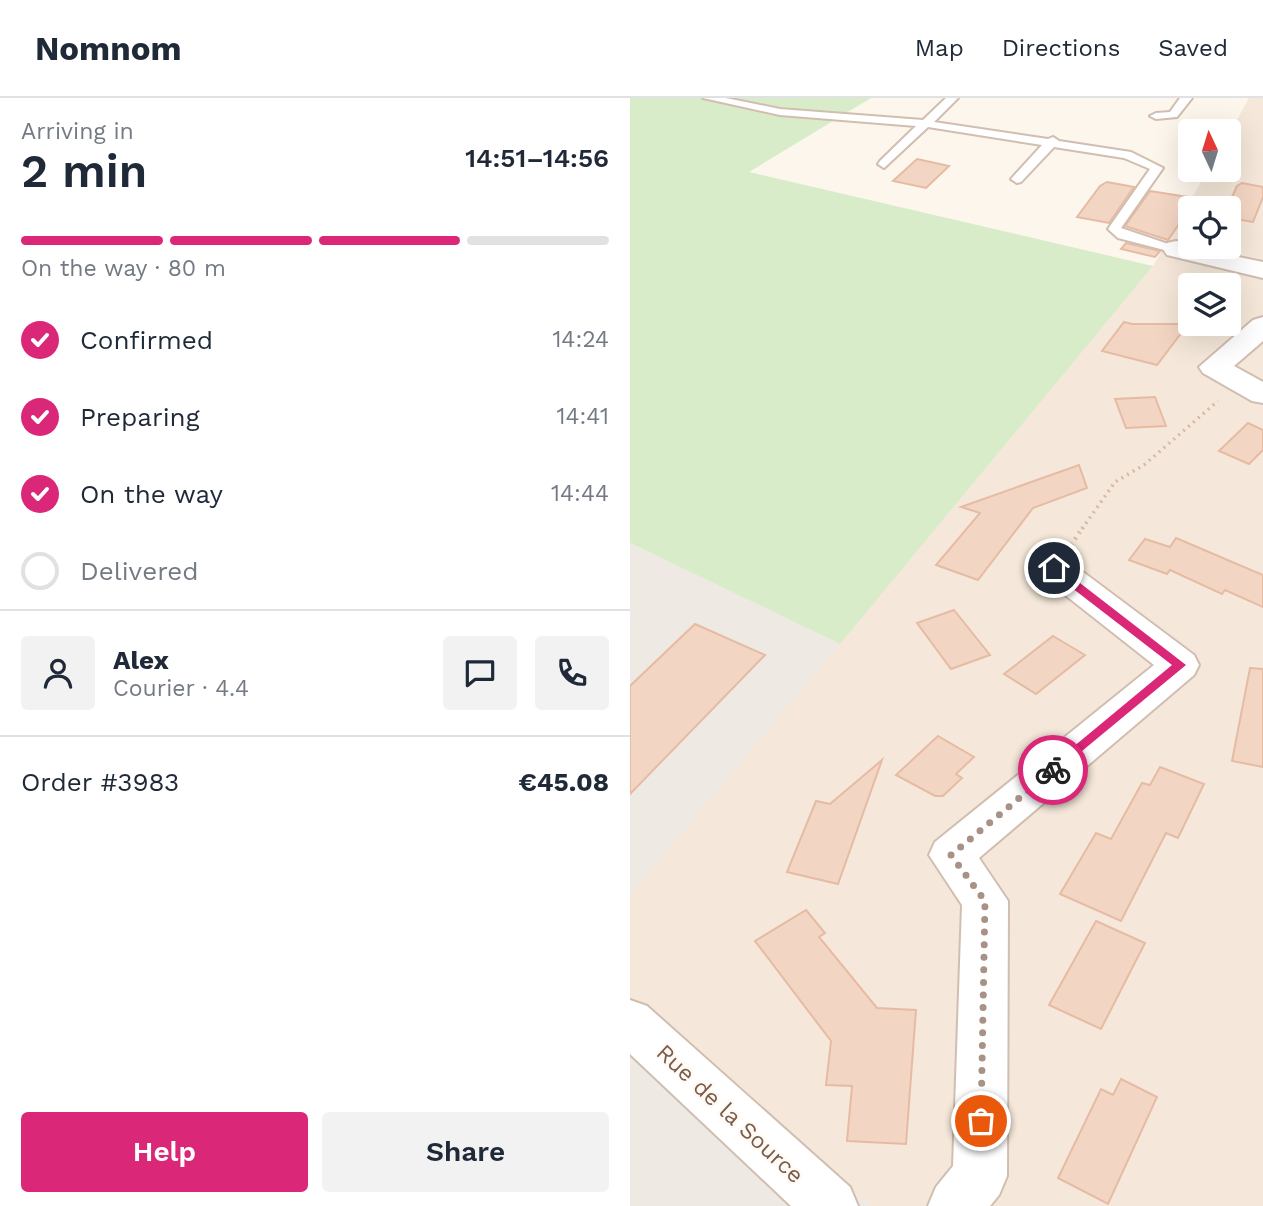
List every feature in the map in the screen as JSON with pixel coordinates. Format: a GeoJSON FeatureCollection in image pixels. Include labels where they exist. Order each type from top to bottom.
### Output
{"type":"FeatureCollection","features":[{"type":"Feature","properties":{"kind":"street"},"geometry":{"type":"LineString","coordinates":[[1176,249],[1263,270]]}},
{"type":"Feature","properties":{"kind":"street"},"geometry":{"type":"LineString","coordinates":[[1252,388],[1214,367],[1263,327]]}},
{"type":"Feature","properties":{"kind":"street"},"geometry":{"type":"LineString","coordinates":[[956,1206],[980,1175],[985,901],[951,855],[1180,665],[1054,568]]}},
{"type":"Feature","properties":{"kind":"street","name":"Rue de la Source"},"geometry":{"type":"LineString","coordinates":[[630,1022],[831,1206]]}},
{"type":"Feature","properties":{"kind":"lane"},"geometry":{"type":"LineString","coordinates":[[709,98],[780,111],[928,124],[1052,141],[1127,155],[1157,168],[1114,229],[1123,235],[1176,249]]}},
{"type":"Feature","properties":{"kind":"lane"},"geometry":{"type":"LineString","coordinates":[[884,164],[952,98]]}},
{"type":"Feature","properties":{"kind":"lane"},"geometry":{"type":"LineString","coordinates":[[1156,116],[1174,115],[1186,98]]}},
{"type":"Feature","properties":{"kind":"lane"},"geometry":{"type":"LineString","coordinates":[[1017,179],[1052,141]]}},
{"type":"Feature","properties":{"kind":"path"},"geometry":{"type":"LineString","coordinates":[[1054,568],[1115,482],[1144,465],[1252,388]]}},
{"type":"Feature","properties":{"kind":"shaded area"},"geometry":{"type":"Polygon","coordinates":[[[1249,98],[1263,98],[1263,1206],[870,1206],[630,1015],[630,895],[1153,266],[1178,222],[1178,259],[1241,259],[1241,196],[1193,196],[1201,182],[1241,182],[1241,119],[1237,119],[1249,98]]]}},
{"type":"Feature","properties":{"kind":"shaded area"},"geometry":{"type":"Polygon","coordinates":[[[630,543],[840,644],[630,895],[630,543]]]}},
{"type":"Feature","properties":{"kind":"shaded area"},"geometry":{"type":"Polygon","coordinates":[[[630,1015],[870,1206],[630,1206],[630,1015]]]}},
{"type":"Feature","properties":{"kind":"green space"},"geometry":{"type":"Polygon","coordinates":[[[630,98],[871,98],[749,172],[1153,266],[840,644],[630,543],[630,98]]]}},
{"type":"Feature","properties":{"kind":"building"},"geometry":{"type":"Polygon","coordinates":[[[917,159],[949,166],[926,188],[893,181],[917,159]]]}},
{"type":"Feature","properties":{"kind":"building"},"geometry":{"type":"Polygon","coordinates":[[[1107,182],[1134,187],[1109,223],[1077,217],[1100,186],[1107,182]]]}},
{"type":"Feature","properties":{"kind":"building"},"geometry":{"type":"Polygon","coordinates":[[[1242,183],[1263,187],[1263,197],[1253,222],[1241,220],[1241,196],[1232,196],[1237,186],[1242,183]]]}},
{"type":"Feature","properties":{"kind":"building"},"geometry":{"type":"Polygon","coordinates":[[[1150,191],[1181,196],[1178,196],[1178,225],[1168,240],[1125,226],[1150,191]]]}},
{"type":"Feature","properties":{"kind":"building"},"geometry":{"type":"Polygon","coordinates":[[[1126,243],[1160,251],[1155,257],[1121,249],[1126,243]]]}},
{"type":"Feature","properties":{"kind":"building"},"geometry":{"type":"Polygon","coordinates":[[[1124,322],[1178,324],[1179,336],[1157,365],[1102,351],[1124,322]]]}},
{"type":"Feature","properties":{"kind":"building"},"geometry":{"type":"Polygon","coordinates":[[[1155,397],[1166,426],[1126,428],[1115,399],[1155,397]]]}},
{"type":"Feature","properties":{"kind":"building"},"geometry":{"type":"Polygon","coordinates":[[[1248,423],[1263,430],[1263,450],[1249,464],[1219,451],[1248,423]]]}},
{"type":"Feature","properties":{"kind":"building"},"geometry":{"type":"Polygon","coordinates":[[[1079,465],[1087,488],[1033,508],[978,580],[936,565],[980,513],[961,507],[1079,465]]]}},
{"type":"Feature","properties":{"kind":"building"},"geometry":{"type":"Polygon","coordinates":[[[1176,538],[1263,575],[1263,607],[1225,590],[1222,594],[1170,570],[1167,574],[1129,560],[1145,539],[1170,547],[1176,538]]]}},
{"type":"Feature","properties":{"kind":"building"},"geometry":{"type":"Polygon","coordinates":[[[954,610],[990,655],[951,669],[917,623],[954,610]]]}},
{"type":"Feature","properties":{"kind":"building"},"geometry":{"type":"Polygon","coordinates":[[[695,624],[765,655],[630,794],[630,686],[695,624]]]}},
{"type":"Feature","properties":{"kind":"building"},"geometry":{"type":"Polygon","coordinates":[[[1053,636],[1085,655],[1036,694],[1004,674],[1053,636]]]}},
{"type":"Feature","properties":{"kind":"building"},"geometry":{"type":"Polygon","coordinates":[[[1250,668],[1263,669],[1263,767],[1232,761],[1250,668]]]}},
{"type":"Feature","properties":{"kind":"building"},"geometry":{"type":"Polygon","coordinates":[[[938,736],[974,757],[956,774],[962,778],[943,796],[935,796],[896,775],[938,736]]]}},
{"type":"Feature","properties":{"kind":"building"},"geometry":{"type":"Polygon","coordinates":[[[882,760],[838,884],[787,872],[816,801],[830,804],[882,760]]]}},
{"type":"Feature","properties":{"kind":"building"},"geometry":{"type":"Polygon","coordinates":[[[1160,767],[1204,784],[1178,838],[1166,833],[1121,921],[1060,894],[1096,833],[1111,839],[1142,783],[1150,785],[1160,767]]]}},
{"type":"Feature","properties":{"kind":"building"},"geometry":{"type":"Polygon","coordinates":[[[806,910],[825,933],[819,937],[877,1008],[916,1010],[906,1144],[847,1141],[852,1086],[826,1085],[831,1041],[755,941],[806,910]]]}},
{"type":"Feature","properties":{"kind":"building"},"geometry":{"type":"Polygon","coordinates":[[[1096,921],[1145,943],[1101,1029],[1049,1005],[1096,921]]]}},
{"type":"Feature","properties":{"kind":"building"},"geometry":{"type":"Polygon","coordinates":[[[1121,1079],[1157,1097],[1108,1204],[1058,1178],[1101,1089],[1113,1095],[1121,1079]]]}},
{"type":"Feature","properties":{"kind":"way so far"},"geometry":{"type":"LineString","coordinates":[[981,1121],[985,901],[951,855],[1053,770]]}},
{"type":"Feature","properties":{"kind":"route"},"geometry":{"type":"LineString","coordinates":[[1053,770],[1180,665],[1054,568]]}}]}
